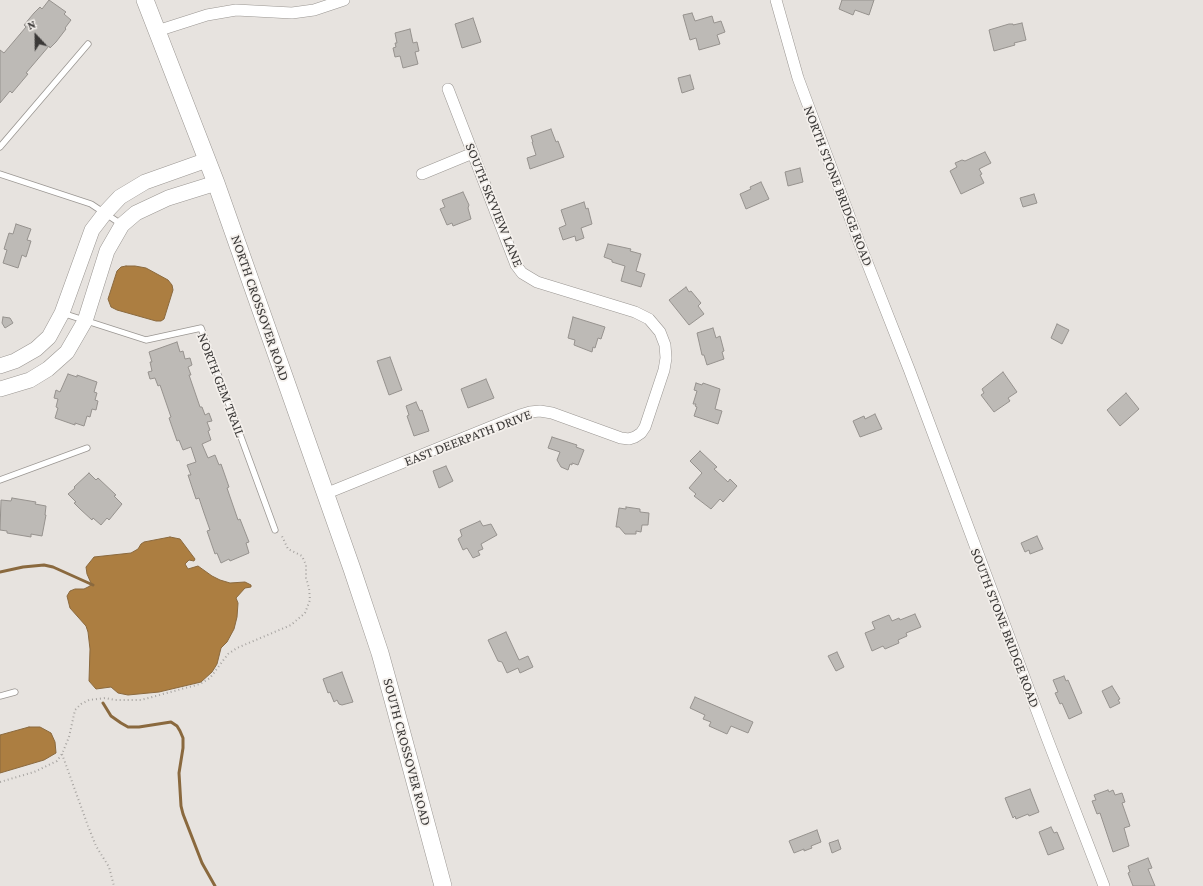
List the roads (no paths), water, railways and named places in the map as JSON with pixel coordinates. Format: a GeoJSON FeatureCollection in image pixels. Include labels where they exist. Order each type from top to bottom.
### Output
{"type":"FeatureCollection","features":[{"type":"Feature","properties":{"kind":"main road","name":"NORTH CROSSOVER ROAD"},"geometry":{"type":"LineString","coordinates":[[145,0],[216,183],[368,619]]}},
{"type":"Feature","properties":{"kind":"main road","name":"SOUTH CROSSOVER ROAD"},"geometry":{"type":"LineString","coordinates":[[368,619],[393,700],[443,886]]}},
{"type":"Feature","properties":{"kind":"street"},"geometry":{"type":"LineString","coordinates":[[157,31],[207,15],[236,10],[292,13],[314,10],[344,0]]}},
{"type":"Feature","properties":{"kind":"street","name":"NORTH STONE BRIDGE ROAD"},"geometry":{"type":"LineString","coordinates":[[776,0],[798,78],[859,242],[909,369]]}},
{"type":"Feature","properties":{"kind":"street","name":"SOUTH SKYVIEW LANE"},"geometry":{"type":"LineString","coordinates":[[448,90],[512,256],[522,273],[537,282],[635,312],[649,320],[660,332],[666,346],[664,370],[645,427],[641,433],[635,437]]}},
{"type":"Feature","properties":{"kind":"street"},"geometry":{"type":"LineString","coordinates":[[422,174],[472,153]]}},
{"type":"Feature","properties":{"kind":"street"},"geometry":{"type":"LineString","coordinates":[[0,366],[15,361],[36,349],[49,337],[62,313],[92,230],[120,197],[145,182],[207,160]]}},
{"type":"Feature","properties":{"kind":"street"},"geometry":{"type":"LineString","coordinates":[[0,389],[30,380],[48,369],[66,352],[85,321],[107,251],[122,225],[136,213],[168,198],[216,183]]}},
{"type":"Feature","properties":{"kind":"street","name":"SOUTH STONE BRIDGE ROAD"},"geometry":{"type":"LineString","coordinates":[[909,369],[1104,886]]}},
{"type":"Feature","properties":{"kind":"street","name":"EAST DEERPATH DRIVE"},"geometry":{"type":"LineString","coordinates":[[325,494],[530,412],[540,411],[552,413],[621,438],[629,439],[635,437]]}},
{"type":"Feature","properties":{"kind":"lane"},"geometry":{"type":"LineString","coordinates":[[0,147],[88,44]]}},
{"type":"Feature","properties":{"kind":"lane"},"geometry":{"type":"LineString","coordinates":[[0,174],[91,204],[122,225]]}},
{"type":"Feature","properties":{"kind":"lane","name":"NORTH GEM TRAIL"},"geometry":{"type":"LineString","coordinates":[[62,313],[146,340],[201,328],[275,530]]}},
{"type":"Feature","properties":{"kind":"lane"},"geometry":{"type":"LineString","coordinates":[[0,480],[87,448]]}},
{"type":"Feature","properties":{"kind":"lane"},"geometry":{"type":"LineString","coordinates":[[0,696],[15,692]]}},
{"type":"Feature","properties":{"kind":"waterway"},"geometry":{"type":"LineString","coordinates":[[0,572],[23,567],[44,565],[53,567],[93,585]]}},
{"type":"Feature","properties":{"kind":"waterway"},"geometry":{"type":"LineString","coordinates":[[103,703],[111,716],[128,727],[139,727],[171,722],[177,726],[183,738],[179,773],[181,806],[202,863],[215,886]]}}]}
